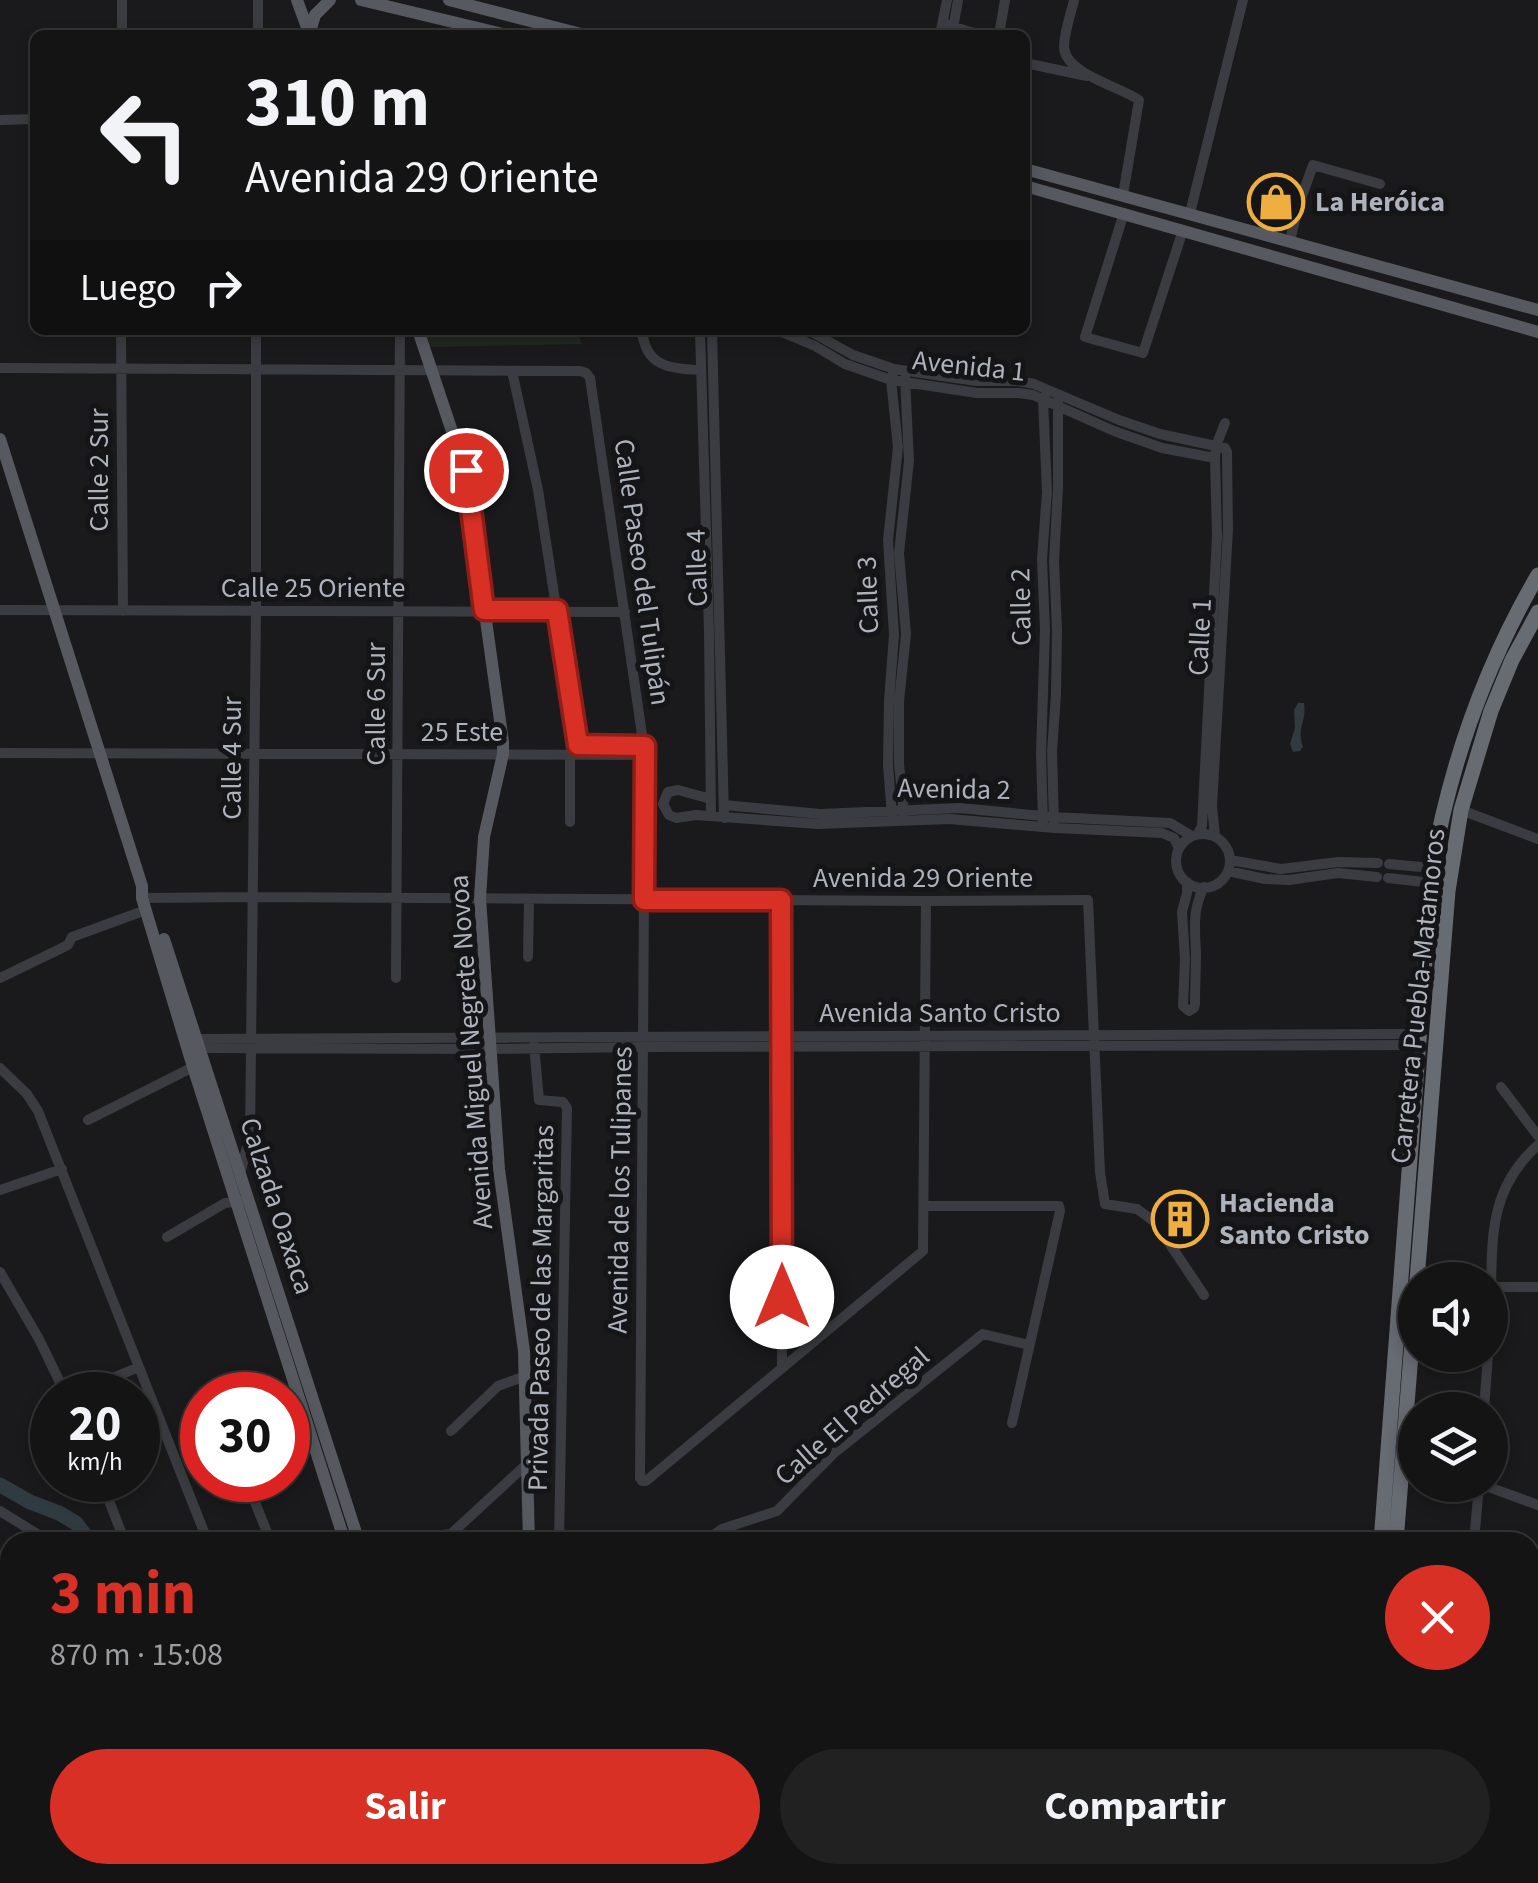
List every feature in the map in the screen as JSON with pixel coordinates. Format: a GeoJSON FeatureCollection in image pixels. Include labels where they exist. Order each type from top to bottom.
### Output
{"type":"FeatureCollection","features":[{"type":"Feature","properties":{"kind":"highway","name":"Carretera Puebla-Matamoros"},"geometry":{"type":"LineString","coordinates":[[1382,1532],[1438,834],[1467,729],[1490,669],[1538,575]]}},
{"type":"Feature","properties":{"kind":"highway","name":"Carretera Puebla-Matamoros"},"geometry":{"type":"LineString","coordinates":[[1418,1262],[1448,891],[1461,810],[1491,710],[1538,612]]}},
{"type":"Feature","properties":{"kind":"highway"},"geometry":{"type":"LineString","coordinates":[[1397,1532],[1410,1372]]}},
{"type":"Feature","properties":{"kind":"main road"},"geometry":{"type":"LineString","coordinates":[[297,0],[308,30]]}},
{"type":"Feature","properties":{"kind":"main road"},"geometry":{"type":"LineString","coordinates":[[311,30],[315,15],[330,0]]}},
{"type":"Feature","properties":{"kind":"main road"},"geometry":{"type":"LineString","coordinates":[[361,0],[486,30]]}},
{"type":"Feature","properties":{"kind":"main road"},"geometry":{"type":"LineString","coordinates":[[449,0],[566,30]]}},
{"type":"Feature","properties":{"kind":"main road"},"geometry":{"type":"LineString","coordinates":[[1030,170],[1538,310]]}},
{"type":"Feature","properties":{"kind":"main road"},"geometry":{"type":"LineString","coordinates":[[1030,187],[1538,332]]}},
{"type":"Feature","properties":{"kind":"main road","name":"Avenida Miguel Negrete Novoa"},"geometry":{"type":"LineString","coordinates":[[420,335],[466,470],[503,742],[484,837],[480,898],[498,1170],[524,1350],[529,1532]]}},
{"type":"Feature","properties":{"kind":"main road","name":"Calzada Oaxaca"},"geometry":{"type":"LineString","coordinates":[[0,439],[145,898],[193,1066],[235,1176],[346,1532]]}},
{"type":"Feature","properties":{"kind":"main road","name":"Calzada Oaxaca"},"geometry":{"type":"LineString","coordinates":[[145,898],[231,1144],[235,1176]]}},
{"type":"Feature","properties":{"kind":"main road"},"geometry":{"type":"LineString","coordinates":[[231,1144],[240,1148],[248,1144]]}},
{"type":"Feature","properties":{"kind":"street"},"geometry":{"type":"LineString","coordinates":[[122,0],[122,30]]}},
{"type":"Feature","properties":{"kind":"street"},"geometry":{"type":"LineString","coordinates":[[258,0],[258,30]]}},
{"type":"Feature","properties":{"kind":"street"},"geometry":{"type":"LineString","coordinates":[[947,0],[947,30]]}},
{"type":"Feature","properties":{"kind":"street"},"geometry":{"type":"LineString","coordinates":[[947,30],[958,0]]}},
{"type":"Feature","properties":{"kind":"street"},"geometry":{"type":"LineString","coordinates":[[1000,30],[1005,0]]}},
{"type":"Feature","properties":{"kind":"street"},"geometry":{"type":"LineString","coordinates":[[1074,0],[1064,48],[1072,63],[1139,100],[1123,195]]}},
{"type":"Feature","properties":{"kind":"street"},"geometry":{"type":"LineString","coordinates":[[1190,213],[1242,0]]}},
{"type":"Feature","properties":{"kind":"street"},"geometry":{"type":"LineString","coordinates":[[1030,65],[1092,77]]}},
{"type":"Feature","properties":{"kind":"street"},"geometry":{"type":"LineString","coordinates":[[0,120],[30,118]]}},
{"type":"Feature","properties":{"kind":"street"},"geometry":{"type":"LineString","coordinates":[[1290,241],[1313,164],[1380,184]]}},
{"type":"Feature","properties":{"kind":"street"},"geometry":{"type":"LineString","coordinates":[[1124,213],[1084,336],[1142,353],[1183,230]]}},
{"type":"Feature","properties":{"kind":"street","name":"Calle 2 Sur"},"geometry":{"type":"LineString","coordinates":[[120,335],[122,610]]}},
{"type":"Feature","properties":{"kind":"street","name":"Calle 4 Sur"},"geometry":{"type":"LineString","coordinates":[[235,1176],[248,1144],[251,1044],[256,335]]}},
{"type":"Feature","properties":{"kind":"street","name":"Calle 6 Sur"},"geometry":{"type":"LineString","coordinates":[[396,978],[400,335]]}},
{"type":"Feature","properties":{"kind":"street"},"geometry":{"type":"LineString","coordinates":[[643,335],[646,348],[659,363],[700,370]]}},
{"type":"Feature","properties":{"kind":"street","name":"Calle 4"},"geometry":{"type":"LineString","coordinates":[[700,335],[711,816]]}},
{"type":"Feature","properties":{"kind":"street","name":"Calle 4"},"geometry":{"type":"LineString","coordinates":[[712,335],[724,805]]}},
{"type":"Feature","properties":{"kind":"street","name":"Avenida 1"},"geometry":{"type":"LineString","coordinates":[[790,335],[845,364],[899,375],[1018,381],[1058,399],[1216,452]]}},
{"type":"Feature","properties":{"kind":"street","name":"Avenida 1"},"geometry":{"type":"LineString","coordinates":[[817,335],[899,375]]}},
{"type":"Feature","properties":{"kind":"street"},"geometry":{"type":"LineString","coordinates":[[0,368],[512,371],[538,490],[578,745],[645,750]]}},
{"type":"Feature","properties":{"kind":"street","name":"Calle Paseo del Tulipán"},"geometry":{"type":"LineString","coordinates":[[512,371],[586,372],[590,378],[645,750],[644,900]]}},
{"type":"Feature","properties":{"kind":"street","name":"Calle 3"},"geometry":{"type":"LineString","coordinates":[[898,815],[899,701],[906,634],[888,540],[898,446],[899,375]]}},
{"type":"Feature","properties":{"kind":"street","name":"Calle 2"},"geometry":{"type":"LineString","coordinates":[[1046,394],[1047,478],[1042,558],[1051,630]]}},
{"type":"Feature","properties":{"kind":"street","name":"Calle 2"},"geometry":{"type":"LineString","coordinates":[[1048,822],[1058,399]]}},
{"type":"Feature","properties":{"kind":"street"},"geometry":{"type":"LineString","coordinates":[[1216,452],[1226,424]]}},
{"type":"Feature","properties":{"kind":"street","name":"Calle 1"},"geometry":{"type":"LineString","coordinates":[[1195,835],[1202,826],[1228,530],[1227,452],[1225,448],[1216,452]]}},
{"type":"Feature","properties":{"kind":"street"},"geometry":{"type":"LineString","coordinates":[[705,520],[718,520]]}},
{"type":"Feature","properties":{"kind":"street","name":"Calle 25 Oriente"},"geometry":{"type":"LineString","coordinates":[[0,610],[625,612]]}},
{"type":"Feature","properties":{"kind":"street","name":"Calle 1"},"geometry":{"type":"LineString","coordinates":[[1215,836],[1212,806],[1216,646]]}},
{"type":"Feature","properties":{"kind":"street","name":"25 Este"},"geometry":{"type":"LineString","coordinates":[[0,752],[570,754],[645,750]]}},
{"type":"Feature","properties":{"kind":"street"},"geometry":{"type":"LineString","coordinates":[[570,754],[570,822]]}},
{"type":"Feature","properties":{"kind":"street","name":"Avenida 2"},"geometry":{"type":"LineString","coordinates":[[710,799],[678,790],[668,792],[663,804],[668,815],[676,818],[711,816],[818,824],[960,808],[1048,822],[1162,833],[1174,838],[1179,849]]}},
{"type":"Feature","properties":{"kind":"street"},"geometry":{"type":"LineString","coordinates":[[724,805],[724,818]]}},
{"type":"Feature","properties":{"kind":"street","name":"Avenida 2"},"geometry":{"type":"LineString","coordinates":[[724,805],[820,814],[898,815]]}},
{"type":"Feature","properties":{"kind":"street"},"geometry":{"type":"LineString","coordinates":[[1461,810],[1538,839]]}},
{"type":"Feature","properties":{"kind":"street","name":"Avenida 2"},"geometry":{"type":"LineString","coordinates":[[1048,822],[1170,823],[1195,835]]}},
{"type":"Feature","properties":{"kind":"street"},"geometry":{"type":"LineString","coordinates":[[1187,882],[1182,912],[1186,959],[1183,1006],[1189,1011],[1195,1004],[1194,922],[1198,900],[1204,888],[1221,880],[1229,866],[1225,844],[1215,836],[1195,835],[1179,849],[1177,867],[1187,882],[1204,888]]}},
{"type":"Feature","properties":{"kind":"street"},"geometry":{"type":"LineString","coordinates":[[1229,866],[1281,870],[1338,862],[1384,863],[1432,876]]}},
{"type":"Feature","properties":{"kind":"street"},"geometry":{"type":"LineString","coordinates":[[1229,866],[1265,879],[1338,873],[1432,876]]}},
{"type":"Feature","properties":{"kind":"street","name":"Avenida 29 Oriente"},"geometry":{"type":"LineString","coordinates":[[0,978],[68,945],[72,936],[145,898],[1088,900],[1090,1040]]}},
{"type":"Feature","properties":{"kind":"street"},"geometry":{"type":"LineString","coordinates":[[528,957],[529,898]]}},
{"type":"Feature","properties":{"kind":"street","name":"Avenida de los Tulipanes"},"geometry":{"type":"LineString","coordinates":[[644,900],[642,1482],[782,1368]]}},
{"type":"Feature","properties":{"kind":"street"},"geometry":{"type":"LineString","coordinates":[[781,900],[782,1368]]}},
{"type":"Feature","properties":{"kind":"street"},"geometry":{"type":"LineString","coordinates":[[782,1368],[923,1251],[926,901]]}},
{"type":"Feature","properties":{"kind":"street"},"geometry":{"type":"LineString","coordinates":[[1090,1040],[1105,1204],[1136,1209],[1155,1222],[1204,1295]]}},
{"type":"Feature","properties":{"kind":"street","name":"Avenida Santo Cristo"},"geometry":{"type":"LineString","coordinates":[[197,1044],[1420,1040]]}},
{"type":"Feature","properties":{"kind":"street","name":"Privada Paseo de las Margaritas"},"geometry":{"type":"LineString","coordinates":[[534,1044],[539,1100],[563,1102],[567,1108],[559,1532]]}},
{"type":"Feature","properties":{"kind":"street"},"geometry":{"type":"LineString","coordinates":[[88,1120],[193,1066]]}},
{"type":"Feature","properties":{"kind":"street"},"geometry":{"type":"LineString","coordinates":[[0,1068],[27,1094],[38,1111],[204,1532]]}},
{"type":"Feature","properties":{"kind":"street"},"geometry":{"type":"LineString","coordinates":[[1501,1087],[1538,1136]]}},
{"type":"Feature","properties":{"kind":"street"},"geometry":{"type":"LineString","coordinates":[[1492,1262],[1493,1224],[1501,1198],[1513,1172],[1538,1145]]}},
{"type":"Feature","properties":{"kind":"street"},"geometry":{"type":"LineString","coordinates":[[0,1190],[62,1169]]}},
{"type":"Feature","properties":{"kind":"street"},"geometry":{"type":"LineString","coordinates":[[167,1237],[225,1203],[243,1201]]}},
{"type":"Feature","properties":{"kind":"street"},"geometry":{"type":"LineString","coordinates":[[924,1206],[1058,1206],[1012,1422]]}},
{"type":"Feature","properties":{"kind":"street"},"geometry":{"type":"LineString","coordinates":[[0,1272],[56,1372]]}},
{"type":"Feature","properties":{"kind":"street"},"geometry":{"type":"LineString","coordinates":[[1508,1287],[1538,1287]]}},
{"type":"Feature","properties":{"kind":"street","name":"Calle El Pedregal"},"geometry":{"type":"LineString","coordinates":[[718,1532],[777,1511],[834,1453],[984,1334],[1030,1345]]}},
{"type":"Feature","properties":{"kind":"street"},"geometry":{"type":"LineString","coordinates":[[126,1372],[139,1367]]}},
{"type":"Feature","properties":{"kind":"street"},"geometry":{"type":"LineString","coordinates":[[451,1431],[498,1386],[525,1376]]}},
{"type":"Feature","properties":{"kind":"street"},"geometry":{"type":"LineString","coordinates":[[461,1532],[527,1464]]}},
{"type":"Feature","properties":{"kind":"street"},"geometry":{"type":"LineString","coordinates":[[1508,1494],[1538,1505]]}},
{"type":"Feature","properties":{"kind":"street"},"geometry":{"type":"LineString","coordinates":[[110,1502],[121,1532]]}},
{"type":"Feature","properties":{"kind":"street"},"geometry":{"type":"LineString","coordinates":[[255,1502],[267,1532]]}},
{"type":"Feature","properties":{"kind":"street"},"geometry":{"type":"LineString","coordinates":[[1475,1532],[1479,1502]]}},
{"type":"Feature","properties":{"kind":"street"},"geometry":{"type":"LineString","coordinates":[[0,1510],[34,1532]]}},
{"type":"Feature","properties":{"kind":"shaded area"},"geometry":{"type":"Polygon","coordinates":[[[423,335],[578,335],[582,344],[427,347],[423,335]]]}},
{"type":"Feature","properties":{"kind":"shaded area"},"geometry":{"type":"Polygon","coordinates":[[[1298,703],[1304,703],[1303,747],[1293,752],[1290,744],[1298,703]]]}},
{"type":"Feature","properties":{"kind":"waterway"},"geometry":{"type":"LineString","coordinates":[[0,1485],[59,1513],[83,1532]]}},
{"type":"Feature","properties":{"kind":"place","name":"La Heróica"},"geometry":{"type":"Point","coordinates":[1276,202]}},
{"type":"Feature","properties":{"kind":"place","name":"Hacienda Santo Cristo"},"geometry":{"type":"Point","coordinates":[1180,1219]}},
{"type":"Feature","properties":{"kind":"route"},"geometry":{"type":"LineString","coordinates":[[466,470],[484,610],[557,610],[578,745],[645,746],[644,900],[781,900],[782,1297]]}}]}
